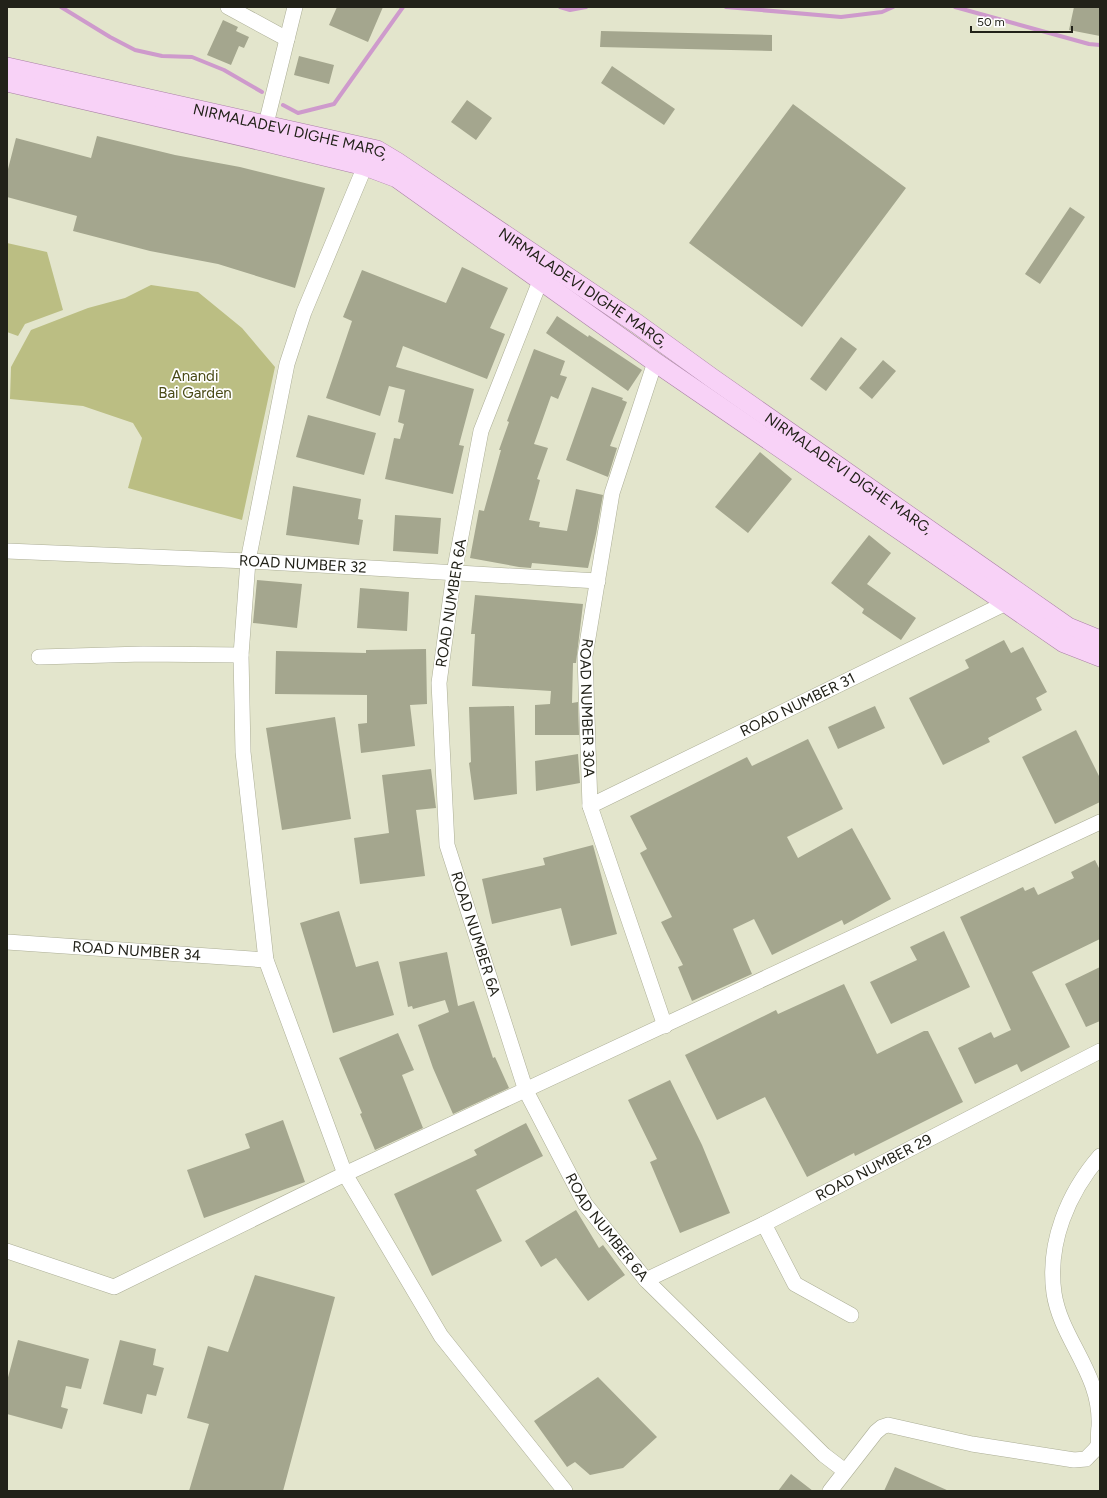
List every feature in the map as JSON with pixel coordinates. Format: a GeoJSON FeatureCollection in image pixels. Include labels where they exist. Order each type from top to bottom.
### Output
{"type":"FeatureCollection","features":[{"type":"Feature","properties":{"kind":"main road","name":"NIRMALADEVI DIGHE MARG,"},"geometry":{"type":"LineString","coordinates":[[7,67],[264,133],[397,178],[544,271],[636,323],[718,383],[1068,627],[1100,640]]}},
{"type":"Feature","properties":{"kind":"main road","name":"NIRMALADEVI DIGHE MARG,"},"geometry":{"type":"LineString","coordinates":[[7,82],[264,133],[377,150],[397,162],[544,271],[655,362],[1064,642],[1100,657]]}},
{"type":"Feature","properties":{"kind":"street"},"geometry":{"type":"LineString","coordinates":[[228,7],[287,39]]}},
{"type":"Feature","properties":{"kind":"street"},"geometry":{"type":"LineString","coordinates":[[264,133],[295,7]]}},
{"type":"Feature","properties":{"kind":"street"},"geometry":{"type":"LineString","coordinates":[[377,150],[365,166],[304,312],[287,364],[248,561],[241,655],[244,752],[266,960],[345,1174],[441,1336],[565,1491]]}},
{"type":"Feature","properties":{"kind":"street","name":"ROAD NUMBER 6A"},"geometry":{"type":"LineString","coordinates":[[544,271],[481,431],[454,573],[439,683],[447,845],[526,1091],[585,1204],[646,1280],[824,1455],[845,1471]]}},
{"type":"Feature","properties":{"kind":"street","name":"ROAD NUMBER 30A"},"geometry":{"type":"LineString","coordinates":[[655,362],[612,493],[585,656],[590,806],[665,1026]]}},
{"type":"Feature","properties":{"kind":"street","name":"ROAD NUMBER 32"},"geometry":{"type":"LineString","coordinates":[[7,551],[248,561],[598,581]]}},
{"type":"Feature","properties":{"kind":"street","name":"ROAD NUMBER 31"},"geometry":{"type":"LineString","coordinates":[[590,806],[1006,603]]}},
{"type":"Feature","properties":{"kind":"street"},"geometry":{"type":"LineString","coordinates":[[38,657],[143,654],[241,655]]}},
{"type":"Feature","properties":{"kind":"street"},"geometry":{"type":"LineString","coordinates":[[7,1251],[114,1287],[345,1174],[526,1091],[1100,822]]}},
{"type":"Feature","properties":{"kind":"street","name":"ROAD NUMBER 34"},"geometry":{"type":"LineString","coordinates":[[7,942],[266,960]]}},
{"type":"Feature","properties":{"kind":"street","name":"ROAD NUMBER 29"},"geometry":{"type":"LineString","coordinates":[[646,1280],[764,1224],[1100,1051]]}},
{"type":"Feature","properties":{"kind":"street"},"geometry":{"type":"LineString","coordinates":[[830,1491],[876,1432],[882,1427],[888,1425],[972,1444],[1041,1456],[1093,1461],[1098,1446],[1099,1415],[1092,1380],[1061,1315],[1054,1293],[1052,1261],[1060,1226],[1070,1200],[1100,1156]]}},
{"type":"Feature","properties":{"kind":"street"},"geometry":{"type":"LineString","coordinates":[[764,1224],[795,1284],[851,1314]]}},
{"type":"Feature","properties":{"kind":"green space"},"geometry":{"type":"Polygon","coordinates":[[[7,243],[47,252],[63,310],[25,324],[18,336],[7,332],[7,243]]]}},
{"type":"Feature","properties":{"kind":"green space","name":"Anandi Bai Garden"},"geometry":{"type":"Polygon","coordinates":[[[151,285],[198,292],[242,328],[275,367],[242,520],[128,488],[142,438],[133,423],[83,406],[10,399],[11,367],[31,330],[88,308],[125,298],[151,285]]]}},
{"type":"Feature","properties":{"kind":"building"},"geometry":{"type":"Polygon","coordinates":[[[337,7],[383,7],[368,42],[329,25],[337,7]]]}},
{"type":"Feature","properties":{"kind":"building"},"geometry":{"type":"Polygon","coordinates":[[[1074,7],[1100,7],[1100,36],[1069,30],[1074,7]]]}},
{"type":"Feature","properties":{"kind":"building"},"geometry":{"type":"Polygon","coordinates":[[[223,20],[238,27],[236,31],[249,37],[244,48],[239,46],[231,65],[207,55],[223,20]]]}},
{"type":"Feature","properties":{"kind":"building"},"geometry":{"type":"Polygon","coordinates":[[[601,31],[772,35],[772,51],[600,47],[601,31]]]}},
{"type":"Feature","properties":{"kind":"building"},"geometry":{"type":"Polygon","coordinates":[[[299,56],[334,65],[329,84],[294,75],[299,56]]]}},
{"type":"Feature","properties":{"kind":"building"},"geometry":{"type":"Polygon","coordinates":[[[612,66],[675,109],[664,125],[601,83],[612,66]]]}},
{"type":"Feature","properties":{"kind":"building"},"geometry":{"type":"Polygon","coordinates":[[[467,100],[492,118],[476,140],[451,122],[467,100]]]}},
{"type":"Feature","properties":{"kind":"building"},"geometry":{"type":"Polygon","coordinates":[[[793,104],[906,188],[802,327],[689,243],[793,104]]]}},
{"type":"Feature","properties":{"kind":"building"},"geometry":{"type":"Polygon","coordinates":[[[97,136],[175,155],[240,167],[325,188],[295,288],[218,264],[150,251],[73,231],[77,216],[7,197],[7,173],[16,138],[91,158],[97,136]]]}},
{"type":"Feature","properties":{"kind":"building"},"geometry":{"type":"Polygon","coordinates":[[[1070,207],[1085,217],[1040,284],[1025,274],[1070,207]]]}},
{"type":"Feature","properties":{"kind":"building"},"geometry":{"type":"Polygon","coordinates":[[[462,267],[508,288],[490,328],[505,334],[487,379],[403,346],[396,367],[474,389],[459,445],[464,446],[453,494],[385,479],[394,438],[400,439],[404,424],[398,422],[405,390],[389,386],[380,416],[326,398],[352,321],[343,317],[362,270],[446,303],[462,267]]]}},
{"type":"Feature","properties":{"kind":"building"},"geometry":{"type":"Polygon","coordinates":[[[557,316],[642,370],[628,391],[546,333],[557,316]]]}},
{"type":"Feature","properties":{"kind":"building"},"geometry":{"type":"Polygon","coordinates":[[[841,337],[857,349],[826,391],[810,379],[841,337]]]}},
{"type":"Feature","properties":{"kind":"building"},"geometry":{"type":"Polygon","coordinates":[[[534,349],[565,361],[560,375],[567,377],[558,399],[551,396],[534,444],[548,448],[537,479],[540,480],[529,520],[540,522],[539,527],[567,531],[576,489],[603,495],[588,568],[532,563],[531,568],[519,567],[470,558],[479,510],[484,511],[501,450],[499,450],[509,422],[507,421],[534,349]]]}},
{"type":"Feature","properties":{"kind":"building"},"geometry":{"type":"Polygon","coordinates":[[[883,360],[896,371],[872,399],[859,388],[883,360]]]}},
{"type":"Feature","properties":{"kind":"building"},"geometry":{"type":"Polygon","coordinates":[[[592,387],[623,398],[622,400],[627,402],[610,446],[617,448],[608,477],[566,460],[592,387]]]}},
{"type":"Feature","properties":{"kind":"building"},"geometry":{"type":"Polygon","coordinates":[[[308,415],[376,433],[364,475],[296,457],[308,415]]]}},
{"type":"Feature","properties":{"kind":"building"},"geometry":{"type":"Polygon","coordinates":[[[760,452],[792,479],[748,533],[715,507],[760,452]]]}},
{"type":"Feature","properties":{"kind":"building"},"geometry":{"type":"Polygon","coordinates":[[[293,486],[361,499],[358,519],[363,520],[359,545],[286,535],[293,486]]]}},
{"type":"Feature","properties":{"kind":"building"},"geometry":{"type":"Polygon","coordinates":[[[395,515],[441,518],[438,554],[393,551],[395,515]]]}},
{"type":"Feature","properties":{"kind":"building"},"geometry":{"type":"Polygon","coordinates":[[[869,535],[891,553],[867,584],[916,618],[901,640],[862,613],[864,609],[831,583],[869,535]]]}},
{"type":"Feature","properties":{"kind":"building"},"geometry":{"type":"Polygon","coordinates":[[[257,580],[302,584],[297,628],[253,623],[257,580]]]}},
{"type":"Feature","properties":{"kind":"building"},"geometry":{"type":"Polygon","coordinates":[[[360,588],[409,592],[407,631],[357,628],[360,588]]]}},
{"type":"Feature","properties":{"kind":"building"},"geometry":{"type":"Polygon","coordinates":[[[475,595],[583,604],[576,663],[573,663],[572,703],[578,702],[579,735],[535,735],[535,705],[550,704],[551,691],[472,686],[475,634],[471,634],[475,595]]]}},
{"type":"Feature","properties":{"kind":"building"},"geometry":{"type":"Polygon","coordinates":[[[1004,640],[1011,653],[1023,647],[1047,692],[1036,698],[1042,710],[988,738],[990,742],[943,765],[909,698],[969,668],[965,660],[1004,640]]]}},
{"type":"Feature","properties":{"kind":"building"},"geometry":{"type":"Polygon","coordinates":[[[426,649],[427,704],[410,705],[415,746],[361,753],[358,724],[367,723],[367,695],[275,694],[276,651],[366,653],[366,650],[426,649]]]}},
{"type":"Feature","properties":{"kind":"building"},"geometry":{"type":"Polygon","coordinates":[[[514,706],[517,794],[474,800],[469,763],[471,762],[469,707],[514,706]]]}},
{"type":"Feature","properties":{"kind":"building"},"geometry":{"type":"Polygon","coordinates":[[[875,706],[885,728],[838,749],[828,727],[875,706]]]}},
{"type":"Feature","properties":{"kind":"building"},"geometry":{"type":"Polygon","coordinates":[[[335,717],[351,819],[282,830],[266,728],[335,717]]]}},
{"type":"Feature","properties":{"kind":"building"},"geometry":{"type":"Polygon","coordinates":[[[1076,730],[1100,778],[1100,802],[1055,824],[1022,757],[1076,730]]]}},
{"type":"Feature","properties":{"kind":"building"},"geometry":{"type":"Polygon","coordinates":[[[808,739],[843,809],[787,837],[798,858],[852,828],[891,899],[844,925],[842,920],[772,955],[754,919],[733,929],[752,974],[692,1001],[678,967],[683,965],[661,922],[672,917],[640,853],[647,849],[630,816],[747,757],[752,766],[808,739]]]}},
{"type":"Feature","properties":{"kind":"building"},"geometry":{"type":"Polygon","coordinates":[[[578,754],[580,783],[536,791],[535,761],[578,754]]]}},
{"type":"Feature","properties":{"kind":"building"},"geometry":{"type":"Polygon","coordinates":[[[431,769],[436,808],[416,810],[425,876],[360,884],[354,838],[389,833],[382,775],[431,769]]]}},
{"type":"Feature","properties":{"kind":"building"},"geometry":{"type":"Polygon","coordinates":[[[593,845],[617,934],[571,946],[561,908],[492,924],[482,879],[545,865],[543,858],[593,845]]]}},
{"type":"Feature","properties":{"kind":"building"},"geometry":{"type":"Polygon","coordinates":[[[1095,860],[1100,870],[1100,939],[1032,972],[1070,1047],[1021,1072],[1017,1064],[975,1084],[958,1048],[991,1032],[994,1038],[1011,1030],[960,917],[1023,887],[1025,891],[1034,887],[1038,895],[1074,878],[1071,872],[1095,860]]]}},
{"type":"Feature","properties":{"kind":"building"},"geometry":{"type":"Polygon","coordinates":[[[339,911],[356,967],[378,961],[394,1015],[333,1033],[300,923],[339,911]]]}},
{"type":"Feature","properties":{"kind":"building"},"geometry":{"type":"Polygon","coordinates":[[[944,931],[970,987],[891,1024],[870,982],[917,960],[910,947],[944,931]]]}},
{"type":"Feature","properties":{"kind":"building"},"geometry":{"type":"Polygon","coordinates":[[[447,952],[458,1006],[474,1001],[493,1058],[495,1057],[509,1088],[453,1114],[433,1068],[418,1025],[449,1012],[445,1000],[413,1009],[412,1006],[408,1007],[399,962],[447,952]]]}},
{"type":"Feature","properties":{"kind":"building"},"geometry":{"type":"Polygon","coordinates":[[[1100,967],[1100,1021],[1086,1027],[1065,984],[1100,967]]]}},
{"type":"Feature","properties":{"kind":"building"},"geometry":{"type":"Polygon","coordinates":[[[844,984],[877,1054],[924,1031],[928,1031],[963,1102],[855,1156],[854,1153],[807,1177],[765,1097],[717,1120],[685,1055],[776,1010],[778,1014],[844,984]]]}},
{"type":"Feature","properties":{"kind":"building"},"geometry":{"type":"Polygon","coordinates":[[[398,1033],[414,1070],[402,1075],[423,1128],[375,1150],[360,1114],[362,1113],[339,1058],[398,1033]]]}},
{"type":"Feature","properties":{"kind":"building"},"geometry":{"type":"Polygon","coordinates":[[[670,1080],[702,1145],[730,1213],[680,1233],[650,1162],[657,1159],[628,1100],[670,1080]]]}},
{"type":"Feature","properties":{"kind":"building"},"geometry":{"type":"Polygon","coordinates":[[[283,1120],[305,1182],[204,1218],[187,1170],[250,1148],[245,1134],[283,1120]]]}},
{"type":"Feature","properties":{"kind":"building"},"geometry":{"type":"Polygon","coordinates":[[[526,1123],[543,1156],[476,1190],[502,1241],[432,1276],[394,1194],[477,1155],[474,1150],[526,1123]]]}},
{"type":"Feature","properties":{"kind":"building"},"geometry":{"type":"Polygon","coordinates":[[[576,1210],[599,1248],[603,1245],[625,1275],[588,1301],[556,1258],[541,1267],[525,1241],[576,1210]]]}},
{"type":"Feature","properties":{"kind":"building"},"geometry":{"type":"Polygon","coordinates":[[[255,1275],[335,1297],[283,1491],[189,1491],[209,1424],[187,1418],[208,1346],[228,1352],[255,1275]]]}},
{"type":"Feature","properties":{"kind":"building"},"geometry":{"type":"Polygon","coordinates":[[[18,1340],[89,1359],[81,1389],[66,1386],[61,1407],[68,1409],[62,1429],[7,1414],[7,1381],[18,1340]]]}},
{"type":"Feature","properties":{"kind":"building"},"geometry":{"type":"Polygon","coordinates":[[[120,1340],[156,1349],[153,1365],[164,1368],[156,1396],[147,1394],[142,1414],[103,1404],[120,1340]]]}},
{"type":"Feature","properties":{"kind":"building"},"geometry":{"type":"Polygon","coordinates":[[[598,1377],[657,1437],[623,1468],[590,1475],[575,1462],[567,1467],[534,1421],[598,1377]]]}},
{"type":"Feature","properties":{"kind":"building"},"geometry":{"type":"Polygon","coordinates":[[[895,1467],[949,1491],[884,1491],[895,1467]]]}},
{"type":"Feature","properties":{"kind":"building"},"geometry":{"type":"Polygon","coordinates":[[[791,1474],[813,1491],[778,1491],[791,1474]]]}},
{"type":"Feature","properties":{"kind":"waterway"},"geometry":{"type":"LineString","coordinates":[[61,7],[110,37],[135,50],[162,56],[192,57],[224,70],[262,92]]}},
{"type":"Feature","properties":{"kind":"waterway"},"geometry":{"type":"LineString","coordinates":[[283,105],[298,113],[334,104],[403,7]]}},
{"type":"Feature","properties":{"kind":"waterway"},"geometry":{"type":"LineString","coordinates":[[560,7],[570,10],[586,7]]}},
{"type":"Feature","properties":{"kind":"waterway"},"geometry":{"type":"LineString","coordinates":[[726,7],[841,17],[882,12],[893,7]]}},
{"type":"Feature","properties":{"kind":"waterway"},"geometry":{"type":"LineString","coordinates":[[955,7],[1089,44],[1100,45]]}}]}
